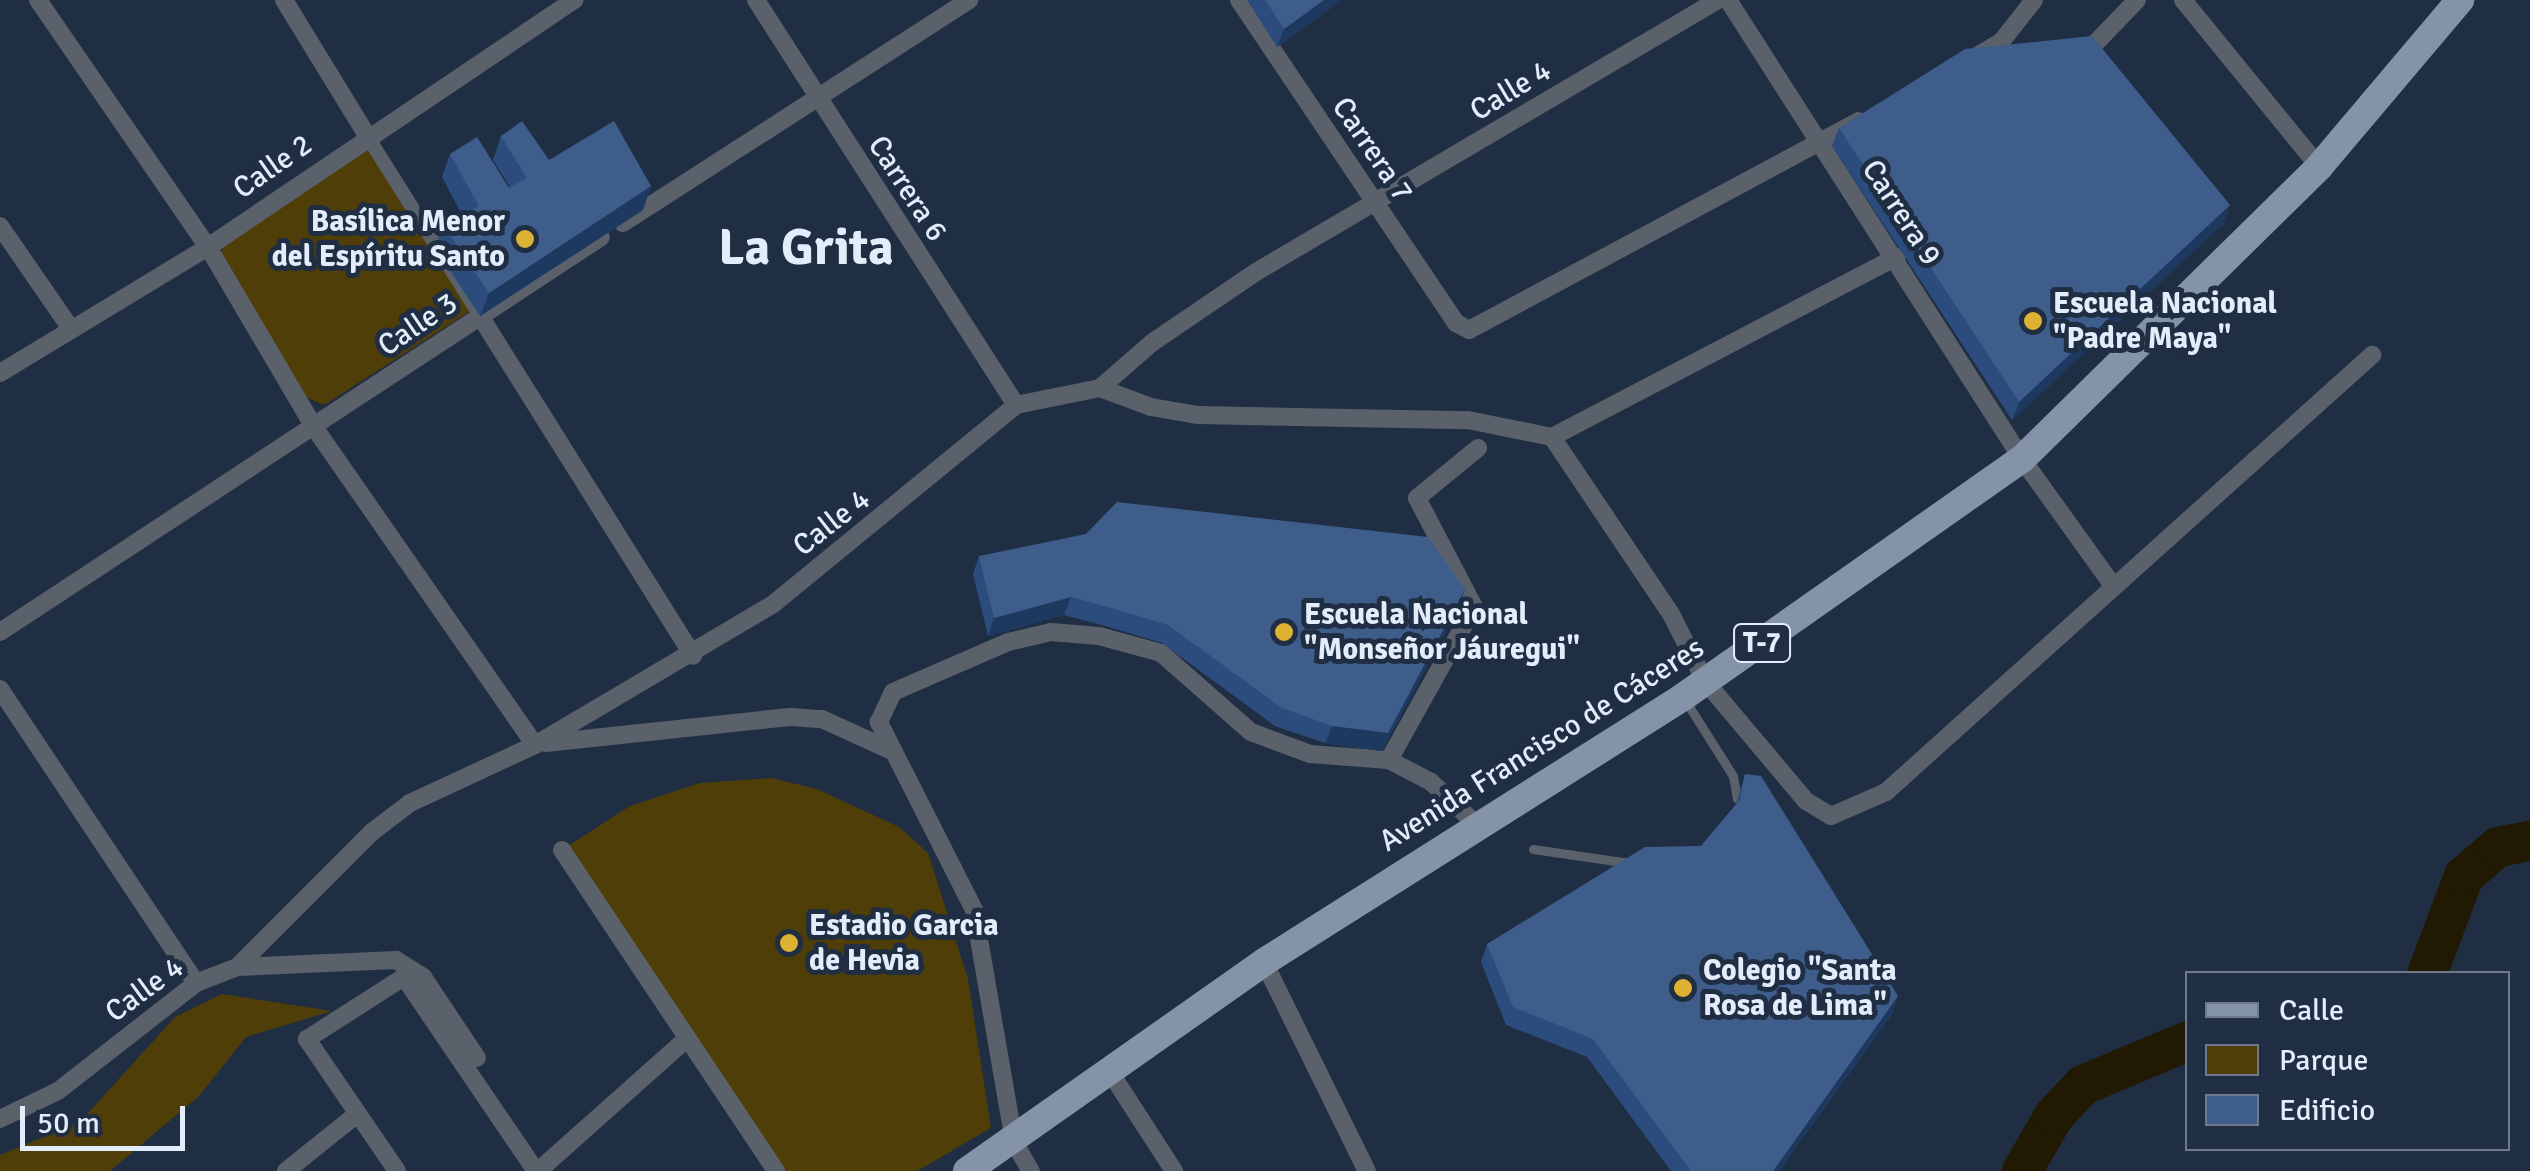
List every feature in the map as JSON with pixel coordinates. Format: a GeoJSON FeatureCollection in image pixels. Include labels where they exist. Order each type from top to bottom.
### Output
{"type":"FeatureCollection","features":[{"type":"Feature","properties":{"kind":"main road","name":"Avenida Francisco de Cáceres"},"geometry":{"type":"LineString","coordinates":[[967,1171],[1014,1142],[1264,962],[1694,689],[2022,458],[2320,167],[2460,0]]}},
{"type":"Feature","properties":{"kind":"street"},"geometry":{"type":"LineString","coordinates":[[38,0],[208,247],[314,427],[535,745],[790,717],[822,719],[894,752]]}},
{"type":"Feature","properties":{"kind":"street"},"geometry":{"type":"LineString","coordinates":[[284,0],[693,656]]}},
{"type":"Feature","properties":{"kind":"street","name":"Calle 2"},"geometry":{"type":"LineString","coordinates":[[0,373],[69,326],[208,247],[366,134],[574,0]]}},
{"type":"Feature","properties":{"kind":"street","name":"Carrera 6"},"geometry":{"type":"LineString","coordinates":[[756,0],[1016,405]]}},
{"type":"Feature","properties":{"kind":"street","name":"Calle 3"},"geometry":{"type":"LineString","coordinates":[[0,632],[969,0]]}},
{"type":"Feature","properties":{"kind":"street","name":"Carrera 7"},"geometry":{"type":"LineString","coordinates":[[1239,0],[1462,328],[1469,330],[1820,139]]}},
{"type":"Feature","properties":{"kind":"street","name":"Calle 4"},"geometry":{"type":"LineString","coordinates":[[6,1118],[58,1091],[196,983],[237,967],[372,832],[410,803],[535,745],[693,656],[772,605],[1016,405],[1100,388],[1228,290],[1377,206],[1718,0]]}},
{"type":"Feature","properties":{"kind":"street","name":"Carrera 9"},"geometry":{"type":"LineString","coordinates":[[1728,0],[1897,257],[2022,458],[2111,583]]}},
{"type":"Feature","properties":{"kind":"street"},"geometry":{"type":"LineString","coordinates":[[1959,67],[2002,42],[2034,0]]}},
{"type":"Feature","properties":{"kind":"street"},"geometry":{"type":"LineString","coordinates":[[2085,54],[2138,0]]}},
{"type":"Feature","properties":{"kind":"street"},"geometry":{"type":"LineString","coordinates":[[2183,0],[2320,167]]}},
{"type":"Feature","properties":{"kind":"street"},"geometry":{"type":"LineString","coordinates":[[1820,139],[1883,109]]}},
{"type":"Feature","properties":{"kind":"street"},"geometry":{"type":"LineString","coordinates":[[0,226],[69,326]]}},
{"type":"Feature","properties":{"kind":"street"},"geometry":{"type":"LineString","coordinates":[[1100,388],[1152,407],[1198,415],[1468,420],[1552,437],[1897,257]]}},
{"type":"Feature","properties":{"kind":"street"},"geometry":{"type":"LineString","coordinates":[[1552,437],[1671,614],[1694,689],[1806,801],[1831,816],[1886,792],[2111,583],[2372,354]]}},
{"type":"Feature","properties":{"kind":"street"},"geometry":{"type":"LineString","coordinates":[[1389,760],[1474,607],[1417,498],[1478,448]]}},
{"type":"Feature","properties":{"kind":"street"},"geometry":{"type":"LineString","coordinates":[[1031,1171],[1014,1142],[974,910],[879,722],[893,692],[1008,642],[1052,632],[1161,653],[1251,732],[1310,754],[1389,760],[1431,782],[1476,825]]}},
{"type":"Feature","properties":{"kind":"street"},"geometry":{"type":"LineString","coordinates":[[0,690],[196,983]]}},
{"type":"Feature","properties":{"kind":"street"},"geometry":{"type":"LineString","coordinates":[[562,850],[684,1040],[776,1171]]}},
{"type":"Feature","properties":{"kind":"street"},"geometry":{"type":"LineString","coordinates":[[237,967],[377,958],[410,966],[544,1169]]}},
{"type":"Feature","properties":{"kind":"street"},"geometry":{"type":"LineString","coordinates":[[1264,962],[1367,1171]]}},
{"type":"Feature","properties":{"kind":"street"},"geometry":{"type":"LineString","coordinates":[[398,1171],[307,1039],[404,977],[544,1169]]}},
{"type":"Feature","properties":{"kind":"street"},"geometry":{"type":"LineString","coordinates":[[544,1169],[684,1040]]}},
{"type":"Feature","properties":{"kind":"street"},"geometry":{"type":"LineString","coordinates":[[1110,1072],[1174,1171]]}},
{"type":"Feature","properties":{"kind":"street"},"geometry":{"type":"LineString","coordinates":[[0,1101],[6,1118]]}},
{"type":"Feature","properties":{"kind":"street"},"geometry":{"type":"LineString","coordinates":[[286,1171],[356,1115]]}},
{"type":"Feature","properties":{"kind":"lane"},"geometry":{"type":"LineString","coordinates":[[1694,689],[1739,792],[1734,818]]}},
{"type":"Feature","properties":{"kind":"lane"},"geometry":{"type":"LineString","coordinates":[[1533,849],[1639,864]]}},
{"type":"Feature","properties":{"kind":"green space"},"geometry":{"type":"Polygon","coordinates":[[[371,142],[472,310],[324,405],[303,396],[220,257],[224,243],[371,142]]]}},
{"type":"Feature","properties":{"kind":"green space","name":"Estadio Garcia de Hevia"},"geometry":{"type":"Polygon","coordinates":[[[771,778],[817,789],[899,827],[928,853],[968,979],[991,1128],[917,1171],[775,1171],[562,850],[630,806],[700,783],[771,778]]]}},
{"type":"Feature","properties":{"kind":"green space"},"geometry":{"type":"Polygon","coordinates":[[[222,994],[332,1011],[246,1037],[199,1096],[110,1171],[0,1171],[0,1155],[80,1122],[175,1017],[222,994]]]}},
{"type":"Feature","properties":{"kind":"building"},"geometry":{"type":"Polygon","coordinates":[[[1265,0],[1324,0],[1284,29],[1265,0]]]}},
{"type":"Feature","properties":{"kind":"building","name":"Escuela Nacional \"Padre Maya\""},"geometry":{"type":"Polygon","coordinates":[[[2092,36],[2230,205],[2019,402],[1839,128],[1965,49],[2092,36]]]}},
{"type":"Feature","properties":{"kind":"building","name":"Basílica Menor del Espíritu Santo"},"geometry":{"type":"Polygon","coordinates":[[[522,121],[549,160],[614,121],[651,186],[489,293],[443,225],[479,206],[450,154],[477,137],[509,188],[527,178],[501,136],[522,121]]]}},
{"type":"Feature","properties":{"kind":"building","name":"Escuela Nacional \"Monseñor Jáuregui\""},"geometry":{"type":"Polygon","coordinates":[[[1117,502],[1428,537],[1465,589],[1388,733],[1332,726],[1282,708],[1168,625],[1115,609],[1071,597],[994,618],[979,556],[1086,534],[1117,502]]]}},
{"type":"Feature","properties":{"kind":"building","name":"Colegio \"Santa Rosa de Lima\""},"geometry":{"type":"Polygon","coordinates":[[[1745,774],[1761,776],[1898,996],[1773,1171],[1691,1171],[1593,1039],[1513,1007],[1487,944],[1645,847],[1701,846],[1740,800],[1745,774]]]}},
{"type":"Feature","properties":{"kind":"waterway"},"geometry":{"type":"LineString","coordinates":[[2428,971],[2464,876],[2498,847],[2530,841]]}},
{"type":"Feature","properties":{"kind":"waterway"},"geometry":{"type":"LineString","coordinates":[[2022,1171],[2054,1116],[2083,1085],[2185,1042]]}},
{"type":"Feature","properties":{"kind":"place","name":"Basílica Menor del Espíritu Santo"},"geometry":{"type":"Point","coordinates":[525,239]}},
{"type":"Feature","properties":{"kind":"place","name":"Escuela Nacional \"Padre Maya\""},"geometry":{"type":"Point","coordinates":[2033,321]}},
{"type":"Feature","properties":{"kind":"place","name":"Escuela Nacional \"Monseñor Jáuregui\""},"geometry":{"type":"Point","coordinates":[1284,632]}},
{"type":"Feature","properties":{"kind":"place","name":"Estadio Garcia de Hevia"},"geometry":{"type":"Point","coordinates":[789,943]}},
{"type":"Feature","properties":{"kind":"place","name":"Colegio \"Santa Rosa de Lima\""},"geometry":{"type":"Point","coordinates":[1683,988]}},
{"type":"Feature","properties":{"kind":"district","name":"La Grita"},"geometry":{"type":"Point","coordinates":[806,249]}}]}
